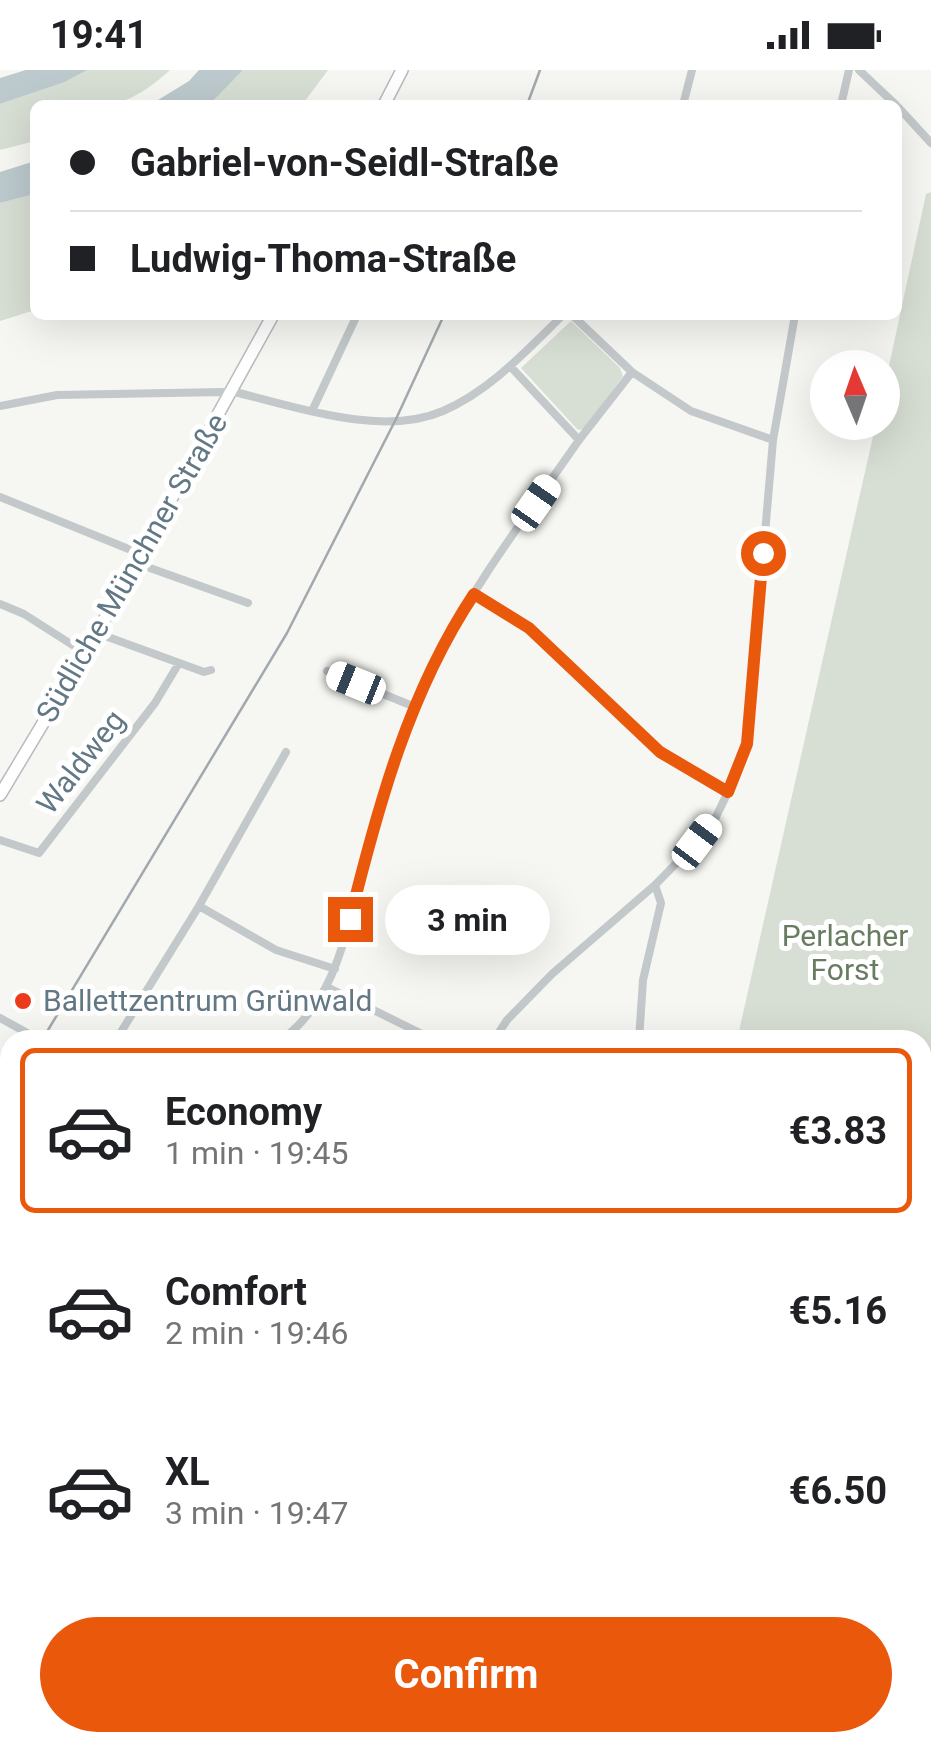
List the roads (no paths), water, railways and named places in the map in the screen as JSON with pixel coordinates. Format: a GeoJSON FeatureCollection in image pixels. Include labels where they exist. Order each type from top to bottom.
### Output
{"type":"FeatureCollection","features":[{"type":"Feature","properties":{"kind":"main road"},"geometry":{"type":"LineString","coordinates":[[387,100],[402,70]]}},
{"type":"Feature","properties":{"kind":"main road","name":"Südliche Münchner Straße"},"geometry":{"type":"LineString","coordinates":[[0,795],[97,633],[271,320]]}},
{"type":"Feature","properties":{"kind":"street"},"geometry":{"type":"LineString","coordinates":[[683,100],[692,70]]}},
{"type":"Feature","properties":{"kind":"street"},"geometry":{"type":"LineString","coordinates":[[842,100],[849,70]]}},
{"type":"Feature","properties":{"kind":"street"},"geometry":{"type":"LineString","coordinates":[[858,70],[890,100]]}},
{"type":"Feature","properties":{"kind":"street"},"geometry":{"type":"LineString","coordinates":[[902,111],[931,143]]}},
{"type":"Feature","properties":{"kind":"street"},"geometry":{"type":"LineString","coordinates":[[312,412],[354,320]]}},
{"type":"Feature","properties":{"kind":"street"},"geometry":{"type":"LineString","coordinates":[[0,406],[57,394],[232,393],[362,419],[428,416],[456,405],[510,366],[558,320]]}},
{"type":"Feature","properties":{"kind":"street"},"geometry":{"type":"LineString","coordinates":[[577,320],[632,372],[691,410],[772,440]]}},
{"type":"Feature","properties":{"kind":"street"},"geometry":{"type":"LineString","coordinates":[[500,1030],[552,974],[655,885],[697,842],[728,792],[747,744],[772,440],[794,320]]}},
{"type":"Feature","properties":{"kind":"street"},"geometry":{"type":"LineString","coordinates":[[510,366],[579,440]]}},
{"type":"Feature","properties":{"kind":"street"},"geometry":{"type":"LineString","coordinates":[[291,1030],[327,987],[335,969],[388,777],[436,658],[474,594],[579,440],[632,372]]}},
{"type":"Feature","properties":{"kind":"street"},"geometry":{"type":"LineString","coordinates":[[0,498],[248,603]]}},
{"type":"Feature","properties":{"kind":"street"},"geometry":{"type":"LineString","coordinates":[[474,594],[529,628],[660,752],[728,792]]}},
{"type":"Feature","properties":{"kind":"street"},"geometry":{"type":"LineString","coordinates":[[0,604],[24,614],[85,653]]}},
{"type":"Feature","properties":{"kind":"street"},"geometry":{"type":"LineString","coordinates":[[97,633],[204,672],[211,670]]}},
{"type":"Feature","properties":{"kind":"street","name":"Waldweg"},"geometry":{"type":"LineString","coordinates":[[0,840],[39,853],[155,703],[179,663]]}},
{"type":"Feature","properties":{"kind":"street"},"geometry":{"type":"LineString","coordinates":[[327,672],[415,707]]}},
{"type":"Feature","properties":{"kind":"street"},"geometry":{"type":"LineString","coordinates":[[122,1030],[200,906],[286,752]]}},
{"type":"Feature","properties":{"kind":"street"},"geometry":{"type":"LineString","coordinates":[[640,1030],[643,980],[661,903],[655,885]]}},
{"type":"Feature","properties":{"kind":"street"},"geometry":{"type":"LineString","coordinates":[[200,906],[276,950],[335,969]]}},
{"type":"Feature","properties":{"kind":"street"},"geometry":{"type":"LineString","coordinates":[[327,987],[414,1030]]}},
{"type":"Feature","properties":{"kind":"tram line"},"geometry":{"type":"LineString","coordinates":[[529,100],[540,70]]}},
{"type":"Feature","properties":{"kind":"tram line"},"geometry":{"type":"LineString","coordinates":[[48,1030],[287,633],[442,320]]}},
{"type":"Feature","properties":{"kind":"place","name":"Ballettzentrum Grünwald"},"geometry":{"type":"Point","coordinates":[23,1001]}},
{"type":"Feature","properties":{"kind":"park label","name":"Perlacher Forst"},"geometry":{"type":"Point","coordinates":[845,953]}}]}
